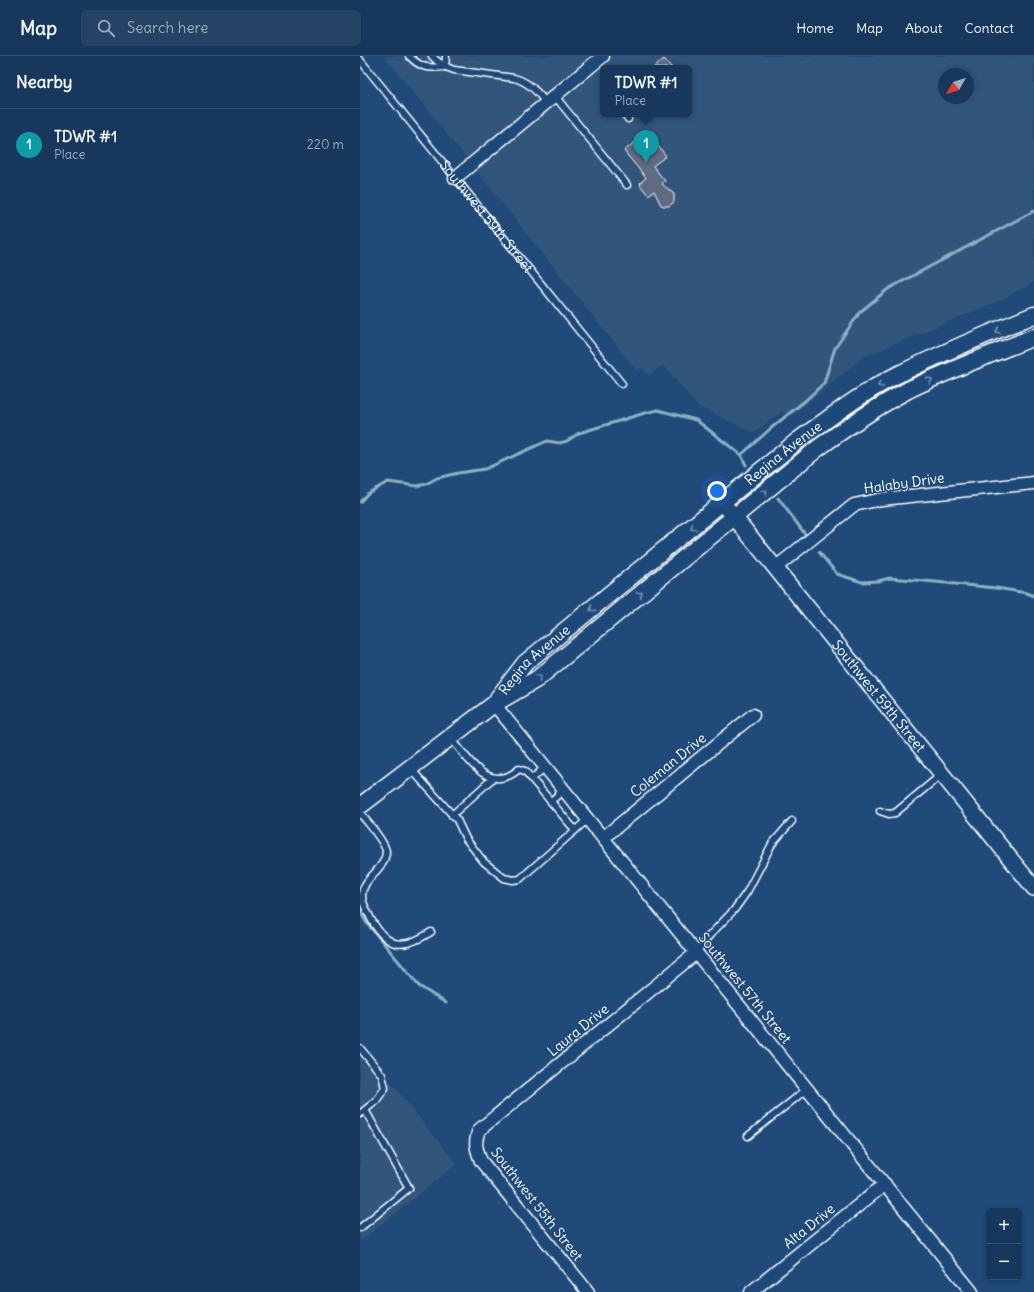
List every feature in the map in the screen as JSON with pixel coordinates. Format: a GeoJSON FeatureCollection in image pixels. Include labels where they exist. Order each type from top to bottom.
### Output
{"type":"FeatureCollection","features":[{"type":"Feature","properties":{"kind":"main road","name":"Regina Avenue"},"geometry":{"type":"LineString","coordinates":[[494,704],[526,663],[796,442],[864,394],[894,377],[1034,315]]}},
{"type":"Feature","properties":{"kind":"main road","name":"Regina Avenue"},"geometry":{"type":"LineString","coordinates":[[360,806],[494,704],[537,679],[818,448],[860,418],[907,391],[952,370],[1034,337]]}},
{"type":"Feature","properties":{"kind":"street"},"geometry":{"type":"LineString","coordinates":[[455,178],[603,56]]}},
{"type":"Feature","properties":{"kind":"street","name":"Halaby Drive"},"geometry":{"type":"LineString","coordinates":[[775,568],[854,505],[882,499],[1034,483]]}},
{"type":"Feature","properties":{"kind":"street","name":"Southwest 59th Street"},"geometry":{"type":"LineString","coordinates":[[723,503],[1034,888]]}},
{"type":"Feature","properties":{"kind":"street","name":"Southwest 57th Street"},"geometry":{"type":"LineString","coordinates":[[494,704],[972,1292]]}},
{"type":"Feature","properties":{"kind":"street","name":"Coleman Drive"},"geometry":{"type":"LineString","coordinates":[[603,838],[753,715]]}},
{"type":"Feature","properties":{"kind":"street","name":"Laura Drive"},"geometry":{"type":"LineString","coordinates":[[479,1130],[696,953]]}},
{"type":"Feature","properties":{"kind":"street","name":"Southwest 55th Street"},"geometry":{"type":"LineString","coordinates":[[479,1130],[475,1140],[481,1160],[588,1292]]}},
{"type":"Feature","properties":{"kind":"street","name":"Alta Drive"},"geometry":{"type":"LineString","coordinates":[[752,1292],[885,1184]]}},
{"type":"Feature","properties":{"kind":"lane"},"geometry":{"type":"LineString","coordinates":[[409,56],[419,65],[431,68],[445,68],[514,78],[524,81],[550,99],[627,185]]}},
{"type":"Feature","properties":{"kind":"lane"},"geometry":{"type":"LineString","coordinates":[[432,56],[445,68]]}},
{"type":"Feature","properties":{"kind":"lane"},"geometry":{"type":"LineString","coordinates":[[445,68],[446,56]]}},
{"type":"Feature","properties":{"kind":"lane","name":"Southwest 59th Street"},"geometry":{"type":"LineString","coordinates":[[360,60],[622,384]]}},
{"type":"Feature","properties":{"kind":"lane"},"geometry":{"type":"LineString","coordinates":[[450,737],[474,766],[492,779],[502,779],[511,776],[519,769],[525,771],[575,830]]}},
{"type":"Feature","properties":{"kind":"lane"},"geometry":{"type":"LineString","coordinates":[[532,779],[545,767]]}},
{"type":"Feature","properties":{"kind":"lane"},"geometry":{"type":"LineString","coordinates":[[410,768],[452,815],[463,830],[466,839],[484,862],[504,878],[513,880],[520,879],[588,819]]}},
{"type":"Feature","properties":{"kind":"lane"},"geometry":{"type":"LineString","coordinates":[[880,811],[889,814],[896,813],[942,774]]}},
{"type":"Feature","properties":{"kind":"lane"},"geometry":{"type":"LineString","coordinates":[[452,815],[492,779]]}},
{"type":"Feature","properties":{"kind":"lane"},"geometry":{"type":"LineString","coordinates":[[551,801],[564,790]]}},
{"type":"Feature","properties":{"kind":"lane"},"geometry":{"type":"LineString","coordinates":[[360,813],[382,840],[386,849],[382,863],[366,882],[363,889],[362,897],[372,921],[387,940],[401,945],[417,940],[431,932]]}},
{"type":"Feature","properties":{"kind":"lane"},"geometry":{"type":"LineString","coordinates":[[696,953],[709,936],[734,910],[747,892],[772,844],[792,821]]}},
{"type":"Feature","properties":{"kind":"lane"},"geometry":{"type":"LineString","coordinates":[[360,1048],[382,1075],[385,1088],[376,1101],[362,1112],[409,1188],[360,1228]]}},
{"type":"Feature","properties":{"kind":"lane"},"geometry":{"type":"LineString","coordinates":[[748,1136],[807,1089]]}},
{"type":"Feature","properties":{"kind":"shaded area"},"geometry":{"type":"Polygon","coordinates":[[[384,56],[1034,56],[1034,282],[999,301],[863,357],[788,419],[782,411],[754,433],[697,406],[663,365],[648,376],[642,368],[636,370],[384,56]]]}},
{"type":"Feature","properties":{"kind":"shaded area"},"geometry":{"type":"Polygon","coordinates":[[[360,1045],[457,1164],[360,1242],[360,1045]]]}},
{"type":"Feature","properties":{"kind":"building"},"geometry":{"type":"Polygon","coordinates":[[[664,59],[669,65],[657,65],[664,59]]]}},
{"type":"Feature","properties":{"kind":"building"},"geometry":{"type":"Polygon","coordinates":[[[647,132],[666,156],[653,166],[665,181],[662,184],[674,194],[674,202],[669,206],[661,205],[654,191],[648,195],[640,185],[640,183],[646,178],[624,151],[647,132]]]}},
{"type":"Feature","properties":{"kind":"waterway"},"geometry":{"type":"LineString","coordinates":[[360,502],[368,493],[388,482],[417,486],[426,484],[437,478],[485,469],[547,441],[560,443],[567,441],[579,433],[658,410],[696,420],[741,455],[824,383],[835,348],[860,312],[888,289],[1034,211]]}},
{"type":"Feature","properties":{"kind":"waterway"},"geometry":{"type":"LineString","coordinates":[[741,455],[746,465]]}},
{"type":"Feature","properties":{"kind":"waterway"},"geometry":{"type":"LineString","coordinates":[[778,498],[805,534]]}},
{"type":"Feature","properties":{"kind":"waterway"},"geometry":{"type":"LineString","coordinates":[[819,552],[837,574],[862,582],[878,581],[890,578],[996,588],[1027,593],[1034,596]]}},
{"type":"Feature","properties":{"kind":"waterway"},"geometry":{"type":"LineString","coordinates":[[360,911],[366,922],[419,986],[446,1003]]}},
{"type":"Feature","properties":{"kind":"place","name":"TDWR #1"},"geometry":{"type":"Point","coordinates":[646,163]}}]}
